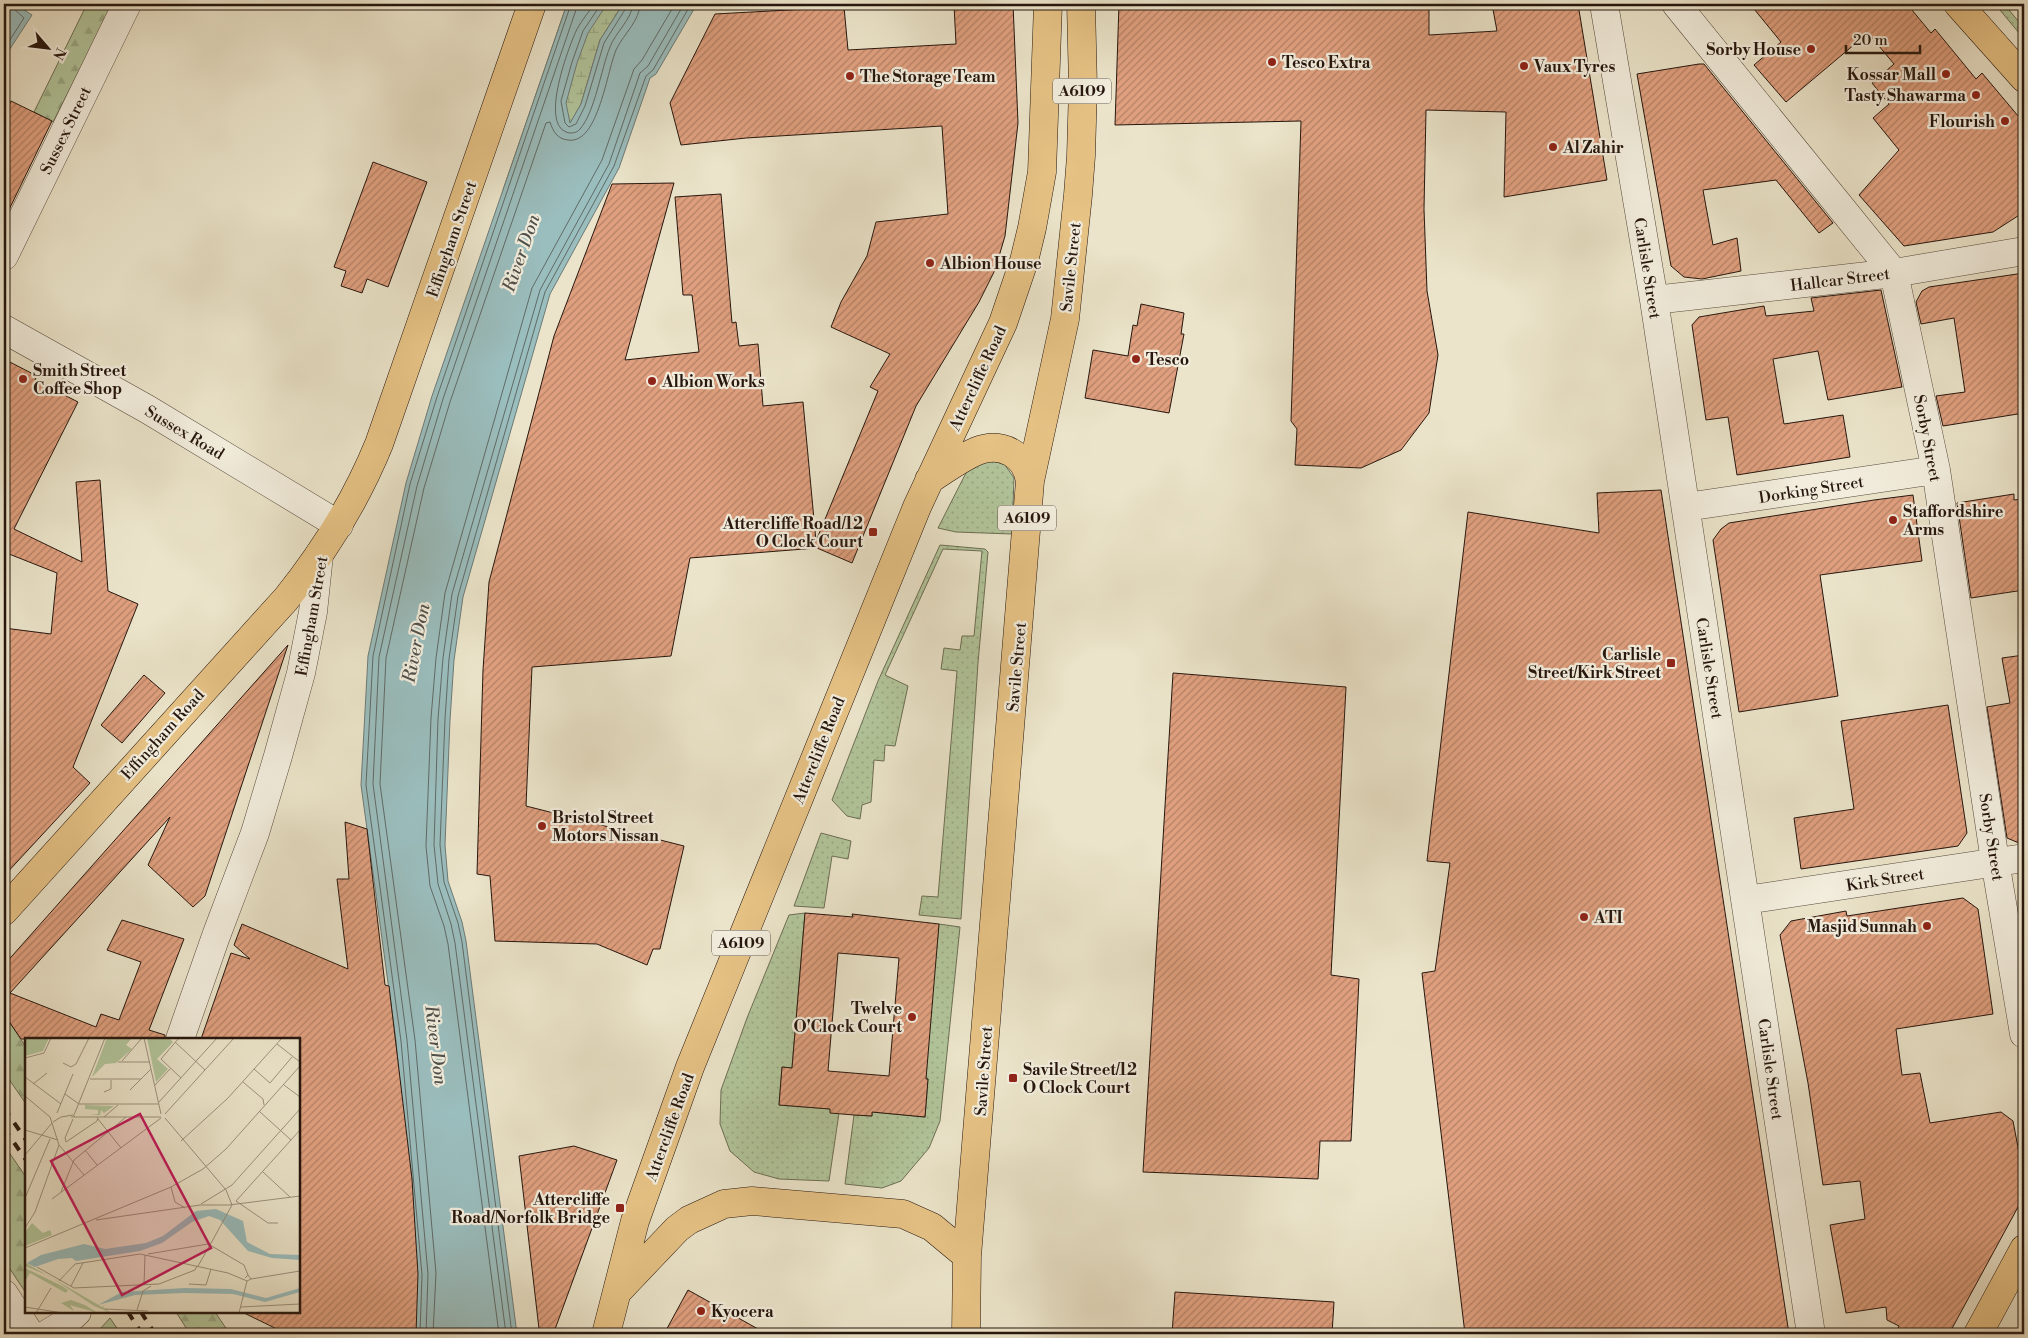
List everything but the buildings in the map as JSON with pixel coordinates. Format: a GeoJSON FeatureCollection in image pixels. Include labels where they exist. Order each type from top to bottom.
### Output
{"type":"FeatureCollection","features":[{"type":"Feature","properties":{"kind":"main road","name":"Effingham Street"},"geometry":{"type":"LineString","coordinates":[[319,556],[370,467],[379,444],[532,4]]}},
{"type":"Feature","properties":{"kind":"main road","name":"Attercliffe Road"},"geometry":{"type":"LineString","coordinates":[[606,1334],[635,1221],[690,1067],[825,730],[929,480],[979,376],[1009,306],[1032,228],[1042,172],[1048,4]]}},
{"type":"Feature","properties":{"kind":"main road","name":"Savile Street"},"geometry":{"type":"LineString","coordinates":[[966,1334],[967,1256],[974,1192],[1030,481],[1064,319],[1081,156],[1083,87],[1081,4]]}},
{"type":"Feature","properties":{"kind":"main road"},"geometry":{"type":"LineString","coordinates":[[1958,4],[2024,78]]}},
{"type":"Feature","properties":{"kind":"main road"},"geometry":{"type":"LineString","coordinates":[[929,480],[970,455],[989,448],[1006,450],[1017,455],[1026,466],[1030,481]]}},
{"type":"Feature","properties":{"kind":"main road","name":"Effingham Road"},"geometry":{"type":"LineString","coordinates":[[4,911],[286,599],[319,556]]}},
{"type":"Feature","properties":{"kind":"main road"},"geometry":{"type":"LineString","coordinates":[[615,1294],[677,1229],[689,1220],[724,1204],[752,1201],[904,1214],[932,1227],[967,1256]]}},
{"type":"Feature","properties":{"kind":"main road"},"geometry":{"type":"LineString","coordinates":[[1978,1334],[2024,1248]]}},
{"type":"Feature","properties":{"kind":"street","name":"Sussex Street"},"geometry":{"type":"LineString","coordinates":[[4,256],[127,4]]}},
{"type":"Feature","properties":{"kind":"street","name":"Carlisle Street"},"geometry":{"type":"LineString","coordinates":[[1604,4],[1654,300],[1811,1334]]}},
{"type":"Feature","properties":{"kind":"street","name":"Sorby Street"},"geometry":{"type":"LineString","coordinates":[[1676,4],[1894,273],[1936,470],[1995,862],[2024,1034]]}},
{"type":"Feature","properties":{"kind":"street","name":"Hallcar Street"},"geometry":{"type":"LineString","coordinates":[[1654,300],[1894,273],[2024,251]]}},
{"type":"Feature","properties":{"kind":"street","name":"Sussex Road"},"geometry":{"type":"LineString","coordinates":[[4,329],[147,408],[338,525]]}},
{"type":"Feature","properties":{"kind":"street","name":"Dorking Street"},"geometry":{"type":"LineString","coordinates":[[1686,507],[1936,470]]}},
{"type":"Feature","properties":{"kind":"street","name":"Effingham Street"},"geometry":{"type":"LineString","coordinates":[[180,1038],[255,833],[280,748],[306,649],[317,586],[319,556]]}},
{"type":"Feature","properties":{"kind":"street","name":"Kirk Street"},"geometry":{"type":"LineString","coordinates":[[1746,900],[2024,858]]}},
{"type":"Feature","properties":{"kind":"street"},"geometry":{"type":"LineString","coordinates":[[4,1294],[30,1334]]}},
{"type":"Feature","properties":{"kind":"street"},"geometry":{"type":"LineString","coordinates":[[47,1334],[65,1323],[76,1313]]}},
{"type":"Feature","properties":{"kind":"green space"},"geometry":{"type":"Polygon","coordinates":[[[87,4],[113,4],[53,122],[34,112],[87,4]]]}},
{"type":"Feature","properties":{"kind":"green space"},"geometry":{"type":"Polygon","coordinates":[[[567,4],[623,4],[600,40],[581,104],[570,124],[503,190],[567,4]]]}},
{"type":"Feature","properties":{"kind":"green space"},"geometry":{"type":"Polygon","coordinates":[[[1995,4],[2004,4],[2024,28],[2024,39],[1995,4]]]}},
{"type":"Feature","properties":{"kind":"green space"},"geometry":{"type":"Polygon","coordinates":[[[991,460],[1005,465],[1014,478],[1012,534],[956,532],[938,528],[969,467],[991,460]]]}},
{"type":"Feature","properties":{"kind":"green space"},"geometry":{"type":"Polygon","coordinates":[[[940,545],[985,549],[988,552],[978,663],[961,919],[919,915],[922,896],[938,897],[957,671],[941,669],[944,648],[960,650],[962,636],[974,636],[982,551],[943,549],[885,675],[908,686],[895,746],[885,745],[884,761],[874,760],[871,802],[862,805],[860,819],[847,816],[832,800],[878,681],[940,545]]]}},
{"type":"Feature","properties":{"kind":"green space"},"geometry":{"type":"Polygon","coordinates":[[[821,833],[851,841],[848,859],[832,856],[824,908],[794,906],[821,833]]]}},
{"type":"Feature","properties":{"kind":"green space"},"geometry":{"type":"Polygon","coordinates":[[[805,913],[792,1068],[782,1067],[779,1105],[830,1109],[839,1113],[829,1181],[779,1179],[754,1172],[730,1151],[720,1124],[721,1090],[747,1018],[789,915],[805,913]]]}},
{"type":"Feature","properties":{"kind":"green space"},"geometry":{"type":"Polygon","coordinates":[[[939,924],[960,927],[940,1121],[929,1148],[901,1181],[882,1188],[845,1184],[854,1115],[872,1116],[872,1112],[925,1117],[928,1079],[923,1079],[939,924]]]}},
{"type":"Feature","properties":{"kind":"green space"},"geometry":{"type":"Polygon","coordinates":[[[4,1014],[25,1046],[25,1103],[4,1072],[4,1014]]]}},
{"type":"Feature","properties":{"kind":"green space"},"geometry":{"type":"Polygon","coordinates":[[[4,1145],[25,1176],[25,1292],[4,1260],[4,1145]]]}},
{"type":"Feature","properties":{"kind":"green space"},"geometry":{"type":"Polygon","coordinates":[[[177,1313],[216,1313],[230,1334],[190,1334],[177,1313]]]}},
{"type":"Feature","properties":{"kind":"green space"},"geometry":{"type":"Polygon","coordinates":[[[110,1318],[121,1334],[99,1334],[100,1329],[110,1318]]]}},
{"type":"Feature","properties":{"kind":"water"},"geometry":{"type":"Polygon","coordinates":[[[4,4],[15,4],[32,15],[4,58],[4,4]]]}},
{"type":"Feature","properties":{"kind":"water","name":"River Don"},"geometry":{"type":"Polygon","coordinates":[[[567,4],[607,4],[588,33],[577,63],[566,103],[570,123],[581,104],[600,40],[623,4],[697,4],[656,74],[650,78],[619,168],[550,294],[463,597],[454,660],[445,845],[448,881],[462,922],[466,941],[517,1334],[415,1334],[417,1275],[396,1041],[361,785],[368,656],[406,483],[432,396],[567,4]]]}},
{"type":"Feature","properties":{"kind":"railway"},"geometry":{"type":"LineString","coordinates":[[4,1108],[25,1139]]}},
{"type":"Feature","properties":{"kind":"railway"},"geometry":{"type":"LineString","coordinates":[[4,1128],[25,1159]]}},
{"type":"Feature","properties":{"kind":"railway"},"geometry":{"type":"LineString","coordinates":[[129,1313],[142,1334]]}},
{"type":"Feature","properties":{"kind":"railway"},"geometry":{"type":"LineString","coordinates":[[142,1313],[155,1334]]}},
{"type":"Feature","properties":{"kind":"place","name":"Sorby House"},"geometry":{"type":"Point","coordinates":[1811,49]}},
{"type":"Feature","properties":{"kind":"place","name":"Tesco Extra"},"geometry":{"type":"Point","coordinates":[1272,62]}},
{"type":"Feature","properties":{"kind":"place","name":"Vaux Tyres"},"geometry":{"type":"Point","coordinates":[1524,66]}},
{"type":"Feature","properties":{"kind":"place","name":"Kossar Mall"},"geometry":{"type":"Point","coordinates":[1946,74]}},
{"type":"Feature","properties":{"kind":"place","name":"The Storage Team"},"geometry":{"type":"Point","coordinates":[850,76]}},
{"type":"Feature","properties":{"kind":"place","name":"Tasty Shawarma"},"geometry":{"type":"Point","coordinates":[1976,95]}},
{"type":"Feature","properties":{"kind":"place","name":"Flourish"},"geometry":{"type":"Point","coordinates":[2005,121]}},
{"type":"Feature","properties":{"kind":"place","name":"Al Zahir"},"geometry":{"type":"Point","coordinates":[1553,147]}},
{"type":"Feature","properties":{"kind":"place","name":"Albion House"},"geometry":{"type":"Point","coordinates":[930,263]}},
{"type":"Feature","properties":{"kind":"place","name":"Tesco"},"geometry":{"type":"Point","coordinates":[1136,359]}},
{"type":"Feature","properties":{"kind":"place","name":"Smith Street Coffee Shop"},"geometry":{"type":"Point","coordinates":[23,379]}},
{"type":"Feature","properties":{"kind":"place","name":"Albion Works"},"geometry":{"type":"Point","coordinates":[652,381]}},
{"type":"Feature","properties":{"kind":"place","name":"Staffordshire Arms"},"geometry":{"type":"Point","coordinates":[1893,520]}},
{"type":"Feature","properties":{"kind":"place","name":"Attercliffe Road/12 O Clock Court"},"geometry":{"type":"Point","coordinates":[873,532]}},
{"type":"Feature","properties":{"kind":"place","name":"Carlisle Street/Kirk Street"},"geometry":{"type":"Point","coordinates":[1671,663]}},
{"type":"Feature","properties":{"kind":"place","name":"Bristol Street Motors Nissan"},"geometry":{"type":"Point","coordinates":[542,826]}},
{"type":"Feature","properties":{"kind":"place","name":"ATI"},"geometry":{"type":"Point","coordinates":[1584,917]}},
{"type":"Feature","properties":{"kind":"place","name":"Masjid Sunnah"},"geometry":{"type":"Point","coordinates":[1927,926]}},
{"type":"Feature","properties":{"kind":"place","name":"Twelve O'Clock Court"},"geometry":{"type":"Point","coordinates":[912,1017]}},
{"type":"Feature","properties":{"kind":"place","name":"Savile Street/12 O Clock Court"},"geometry":{"type":"Point","coordinates":[1013,1078]}},
{"type":"Feature","properties":{"kind":"place","name":"Attercliffe Road/Norfolk Bridge"},"geometry":{"type":"Point","coordinates":[620,1208]}},
{"type":"Feature","properties":{"kind":"place","name":"Kyocera"},"geometry":{"type":"Point","coordinates":[701,1311]}}]}
